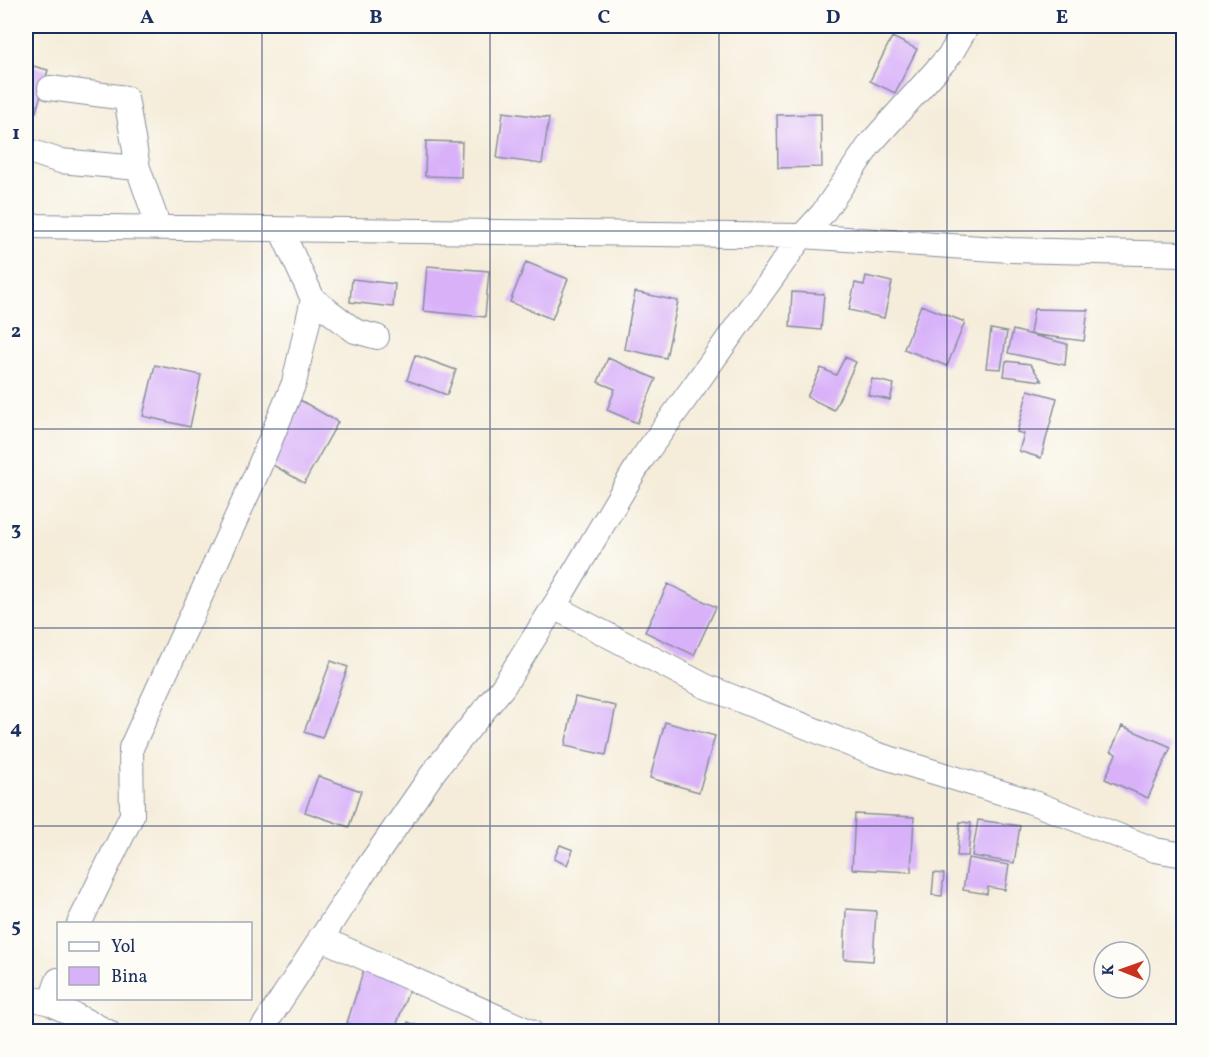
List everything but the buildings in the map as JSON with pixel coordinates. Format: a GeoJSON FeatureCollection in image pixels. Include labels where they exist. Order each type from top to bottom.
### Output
{"type":"FeatureCollection","features":[{"type":"Feature","properties":{"kind":"street"},"geometry":{"type":"LineString","coordinates":[[260,1032],[320,938],[435,770],[503,687],[554,607],[641,460],[802,236],[823,213],[870,144],[950,55],[966,26]]}},
{"type":"Feature","properties":{"kind":"street"},"geometry":{"type":"LineString","coordinates":[[50,88],[126,98],[138,168],[159,228]]}},
{"type":"Feature","properties":{"kind":"street"},"geometry":{"type":"LineString","coordinates":[[26,150],[60,161],[138,168]]}},
{"type":"Feature","properties":{"kind":"street"},"geometry":{"type":"LineString","coordinates":[[26,226],[802,236],[1010,250],[1184,254]]}},
{"type":"Feature","properties":{"kind":"street"},"geometry":{"type":"LineString","coordinates":[[281,230],[313,299],[355,331],[377,337]]}},
{"type":"Feature","properties":{"kind":"street"},"geometry":{"type":"LineString","coordinates":[[79,922],[132,815],[131,748],[255,477],[290,393],[313,299]]}},
{"type":"Feature","properties":{"kind":"street"},"geometry":{"type":"LineString","coordinates":[[554,607],[705,686],[872,753],[1029,801],[1155,850],[1184,855]]}},
{"type":"Feature","properties":{"kind":"street"},"geometry":{"type":"LineString","coordinates":[[320,938],[531,1032]]}},
{"type":"Feature","properties":{"kind":"street"},"geometry":{"type":"LineString","coordinates":[[50,1003],[57,983]]}},
{"type":"Feature","properties":{"kind":"street"},"geometry":{"type":"LineString","coordinates":[[26,997],[50,1003],[108,1032]]}}]}
